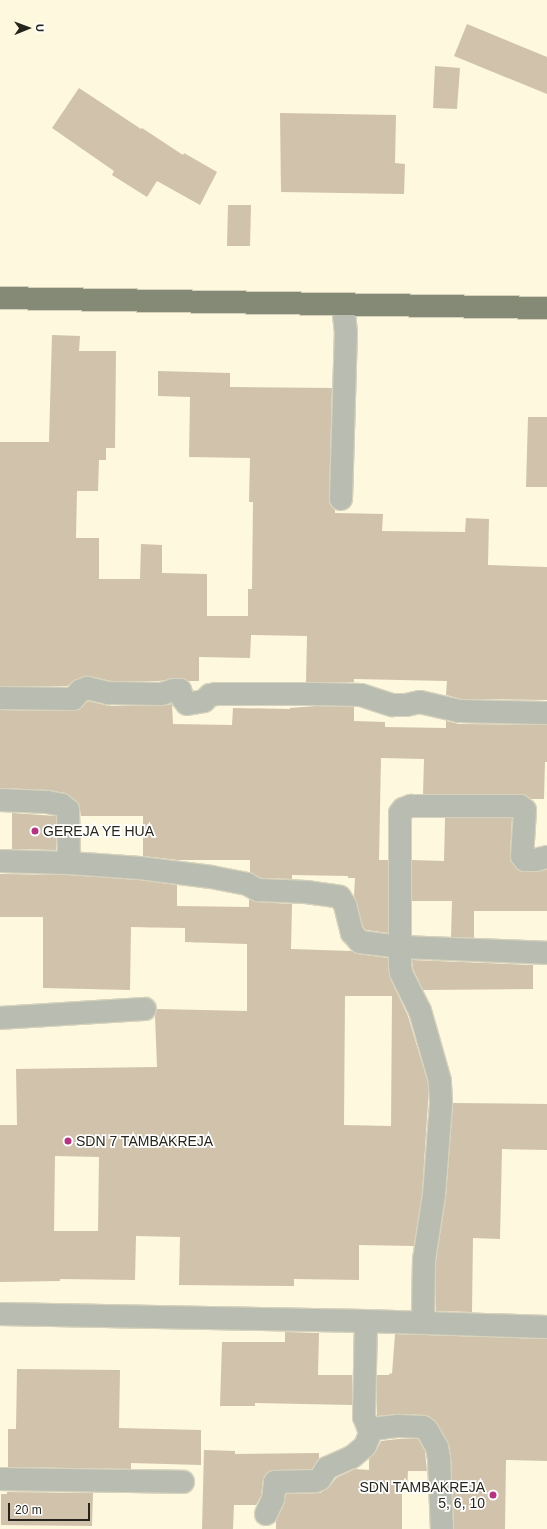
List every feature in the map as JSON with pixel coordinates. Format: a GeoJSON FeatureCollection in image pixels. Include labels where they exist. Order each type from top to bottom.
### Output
{"type":"FeatureCollection","features":[{"type":"Feature","properties":{"kind":"main road"},"geometry":{"type":"LineString","coordinates":[[0,298],[547,308]]}},
{"type":"Feature","properties":{"kind":"street"},"geometry":{"type":"LineString","coordinates":[[341,499],[346,334],[343,304]]}},
{"type":"Feature","properties":{"kind":"street"},"geometry":{"type":"LineString","coordinates":[[0,698],[73,699],[80,691],[88,688],[109,693],[161,694],[170,690],[180,690],[187,704],[204,701],[210,695],[216,694],[361,695],[392,705],[406,705],[420,702],[460,711],[547,713]]}},
{"type":"Feature","properties":{"kind":"street"},"geometry":{"type":"LineString","coordinates":[[0,800],[47,802],[62,805],[68,810],[69,862]]}},
{"type":"Feature","properties":{"kind":"street"},"geometry":{"type":"LineString","coordinates":[[423,1322],[424,1260],[434,1195],[441,1102],[440,1081],[420,1011],[401,973],[400,813],[403,809],[411,806],[520,806],[525,810],[522,856],[524,860],[547,858]]}},
{"type":"Feature","properties":{"kind":"street"},"geometry":{"type":"LineString","coordinates":[[0,861],[69,862],[140,868],[211,877],[247,884],[258,890],[306,892],[340,897],[345,905],[352,933],[360,942],[400,947],[547,953]]}},
{"type":"Feature","properties":{"kind":"street"},"geometry":{"type":"LineString","coordinates":[[0,1018],[145,1009]]}},
{"type":"Feature","properties":{"kind":"street"},"geometry":{"type":"LineString","coordinates":[[0,1314],[423,1322],[547,1327]]}},
{"type":"Feature","properties":{"kind":"street"},"geometry":{"type":"LineString","coordinates":[[366,1321],[364,1417],[368,1427],[372,1429],[398,1426],[423,1427],[427,1430],[437,1447],[439,1458],[442,1529]]}},
{"type":"Feature","properties":{"kind":"street"},"geometry":{"type":"LineString","coordinates":[[266,1514],[273,1499],[275,1482],[314,1481],[320,1479],[327,1468],[352,1457],[366,1446],[372,1429]]}},
{"type":"Feature","properties":{"kind":"street"},"geometry":{"type":"LineString","coordinates":[[0,1479],[183,1482]]}},
{"type":"Feature","properties":{"kind":"building"},"geometry":{"type":"Polygon","coordinates":[[[467,24],[547,57],[547,94],[454,56],[467,24]]]}},
{"type":"Feature","properties":{"kind":"building"},"geometry":{"type":"Polygon","coordinates":[[[435,66],[460,68],[457,109],[433,108],[435,66]]]}},
{"type":"Feature","properties":{"kind":"building"},"geometry":{"type":"Polygon","coordinates":[[[79,88],[183,155],[184,153],[217,172],[200,205],[157,181],[147,197],[112,175],[114,171],[52,128],[79,88]]]}},
{"type":"Feature","properties":{"kind":"building"},"geometry":{"type":"Polygon","coordinates":[[[280,113],[396,115],[395,163],[405,164],[404,194],[281,192],[280,113]]]}},
{"type":"Feature","properties":{"kind":"building"},"geometry":{"type":"Polygon","coordinates":[[[228,205],[251,205],[250,246],[227,246],[228,205]]]}},
{"type":"Feature","properties":{"kind":"building"},"geometry":{"type":"Polygon","coordinates":[[[52,335],[80,336],[79,351],[116,351],[115,448],[106,448],[106,460],[99,460],[98,491],[77,491],[76,538],[99,538],[99,579],[140,579],[141,544],[162,545],[162,573],[207,574],[207,616],[248,616],[248,589],[252,589],[253,502],[249,502],[250,458],[189,457],[190,397],[158,396],[158,371],[230,373],[230,387],[332,388],[329,499],[330,505],[335,510],[335,513],[383,514],[382,531],[465,532],[466,518],[489,519],[488,565],[547,567],[547,700],[461,699],[446,695],[447,681],[354,679],[354,682],[306,682],[307,636],[251,635],[250,658],[199,657],[199,681],[188,681],[180,678],[159,681],[111,681],[89,676],[75,680],[67,686],[0,686],[0,442],[49,442],[52,335]]]}},
{"type":"Feature","properties":{"kind":"building"},"geometry":{"type":"Polygon","coordinates":[[[528,417],[547,417],[547,487],[526,487],[528,417]]]}},
{"type":"Feature","properties":{"kind":"building"},"geometry":{"type":"Polygon","coordinates":[[[88,701],[109,706],[161,706],[172,704],[173,724],[232,725],[233,708],[290,709],[316,706],[354,707],[354,721],[385,722],[385,727],[446,728],[446,721],[459,724],[547,725],[547,762],[545,762],[544,799],[531,799],[520,794],[423,794],[424,759],[381,758],[379,860],[388,860],[388,933],[366,930],[363,927],[354,896],[355,878],[348,878],[348,876],[292,875],[292,879],[261,878],[250,872],[250,860],[178,860],[143,856],[143,816],[81,816],[79,804],[65,793],[48,790],[0,788],[0,710],[73,711],[78,710],[88,701]]]}},
{"type":"Feature","properties":{"kind":"building","name":"GEREJA YE HUA"},"geometry":{"type":"Polygon","coordinates":[[[12,813],[56,816],[56,850],[12,849],[12,813]]]}},
{"type":"Feature","properties":{"kind":"building"},"geometry":{"type":"Polygon","coordinates":[[[445,818],[512,818],[510,855],[512,863],[519,871],[525,872],[547,870],[547,911],[474,911],[474,938],[451,937],[452,901],[412,901],[412,860],[444,861],[445,818]]]}},
{"type":"Feature","properties":{"kind":"building"},"geometry":{"type":"Polygon","coordinates":[[[0,874],[68,875],[139,880],[177,885],[177,906],[249,907],[249,899],[257,902],[292,904],[291,949],[351,951],[358,954],[388,958],[390,978],[408,1016],[428,1083],[422,1194],[414,1246],[359,1245],[359,1280],[294,1279],[294,1286],[179,1285],[180,1237],[136,1236],[135,1280],[60,1279],[60,1281],[0,1282],[0,1125],[17,1125],[16,1069],[157,1067],[155,1016],[157,1009],[247,1011],[247,944],[185,942],[185,928],[131,927],[130,990],[43,988],[43,917],[0,917],[0,874]],[[345,996],[344,1125],[391,1126],[392,996],[345,996]],[[55,1156],[54,1231],[98,1231],[99,1157],[55,1156]]]}},
{"type":"Feature","properties":{"kind":"building"},"geometry":{"type":"Polygon","coordinates":[[[412,960],[533,965],[533,989],[423,990],[413,969],[412,960]]]}},
{"type":"Feature","properties":{"kind":"building"},"geometry":{"type":"Polygon","coordinates":[[[453,1103],[547,1104],[547,1150],[502,1149],[500,1239],[473,1238],[472,1312],[436,1311],[436,1261],[446,1196],[453,1103]]]}},
{"type":"Feature","properties":{"kind":"building"},"geometry":{"type":"Polygon","coordinates":[[[285,1332],[319,1333],[318,1375],[352,1375],[352,1405],[255,1403],[255,1406],[220,1406],[222,1342],[285,1342],[285,1332]]]}},
{"type":"Feature","properties":{"kind":"building"},"geometry":{"type":"Polygon","coordinates":[[[395,1334],[547,1339],[547,1461],[506,1460],[505,1529],[454,1529],[451,1457],[449,1445],[434,1420],[424,1415],[398,1414],[377,1416],[377,1375],[392,1374],[395,1334]]]}},
{"type":"Feature","properties":{"kind":"building"},"geometry":{"type":"Polygon","coordinates":[[[17,1369],[120,1370],[119,1428],[201,1430],[201,1465],[131,1463],[131,1469],[8,1467],[8,1429],[16,1429],[17,1369]]]}},
{"type":"Feature","properties":{"kind":"building"},"geometry":{"type":"Polygon","coordinates":[[[418,1439],[425,1451],[427,1471],[408,1471],[407,1491],[402,1491],[402,1529],[276,1529],[276,1521],[284,1504],[286,1494],[320,1493],[330,1486],[336,1478],[355,1469],[369,1470],[369,1459],[376,1451],[381,1441],[418,1439]]]}},
{"type":"Feature","properties":{"kind":"building"},"geometry":{"type":"Polygon","coordinates":[[[204,1450],[235,1451],[235,1454],[319,1453],[319,1459],[312,1469],[269,1471],[263,1480],[261,1496],[256,1505],[234,1505],[233,1529],[202,1529],[204,1450]]]}},
{"type":"Feature","properties":{"kind":"building"},"geometry":{"type":"Polygon","coordinates":[[[7,1492],[93,1493],[92,1526],[1,1525],[1,1494],[7,1494],[7,1492]]]}},
{"type":"Feature","properties":{"kind":"place","name":"GEREJA YE HUA"},"geometry":{"type":"Point","coordinates":[35,831]}},
{"type":"Feature","properties":{"kind":"place","name":"SDN 7 TAMBAKREJA"},"geometry":{"type":"Point","coordinates":[68,1141]}},
{"type":"Feature","properties":{"kind":"place","name":"SDN TAMBAKREJA 5, 6, 10"},"geometry":{"type":"Point","coordinates":[493,1495]}}]}
